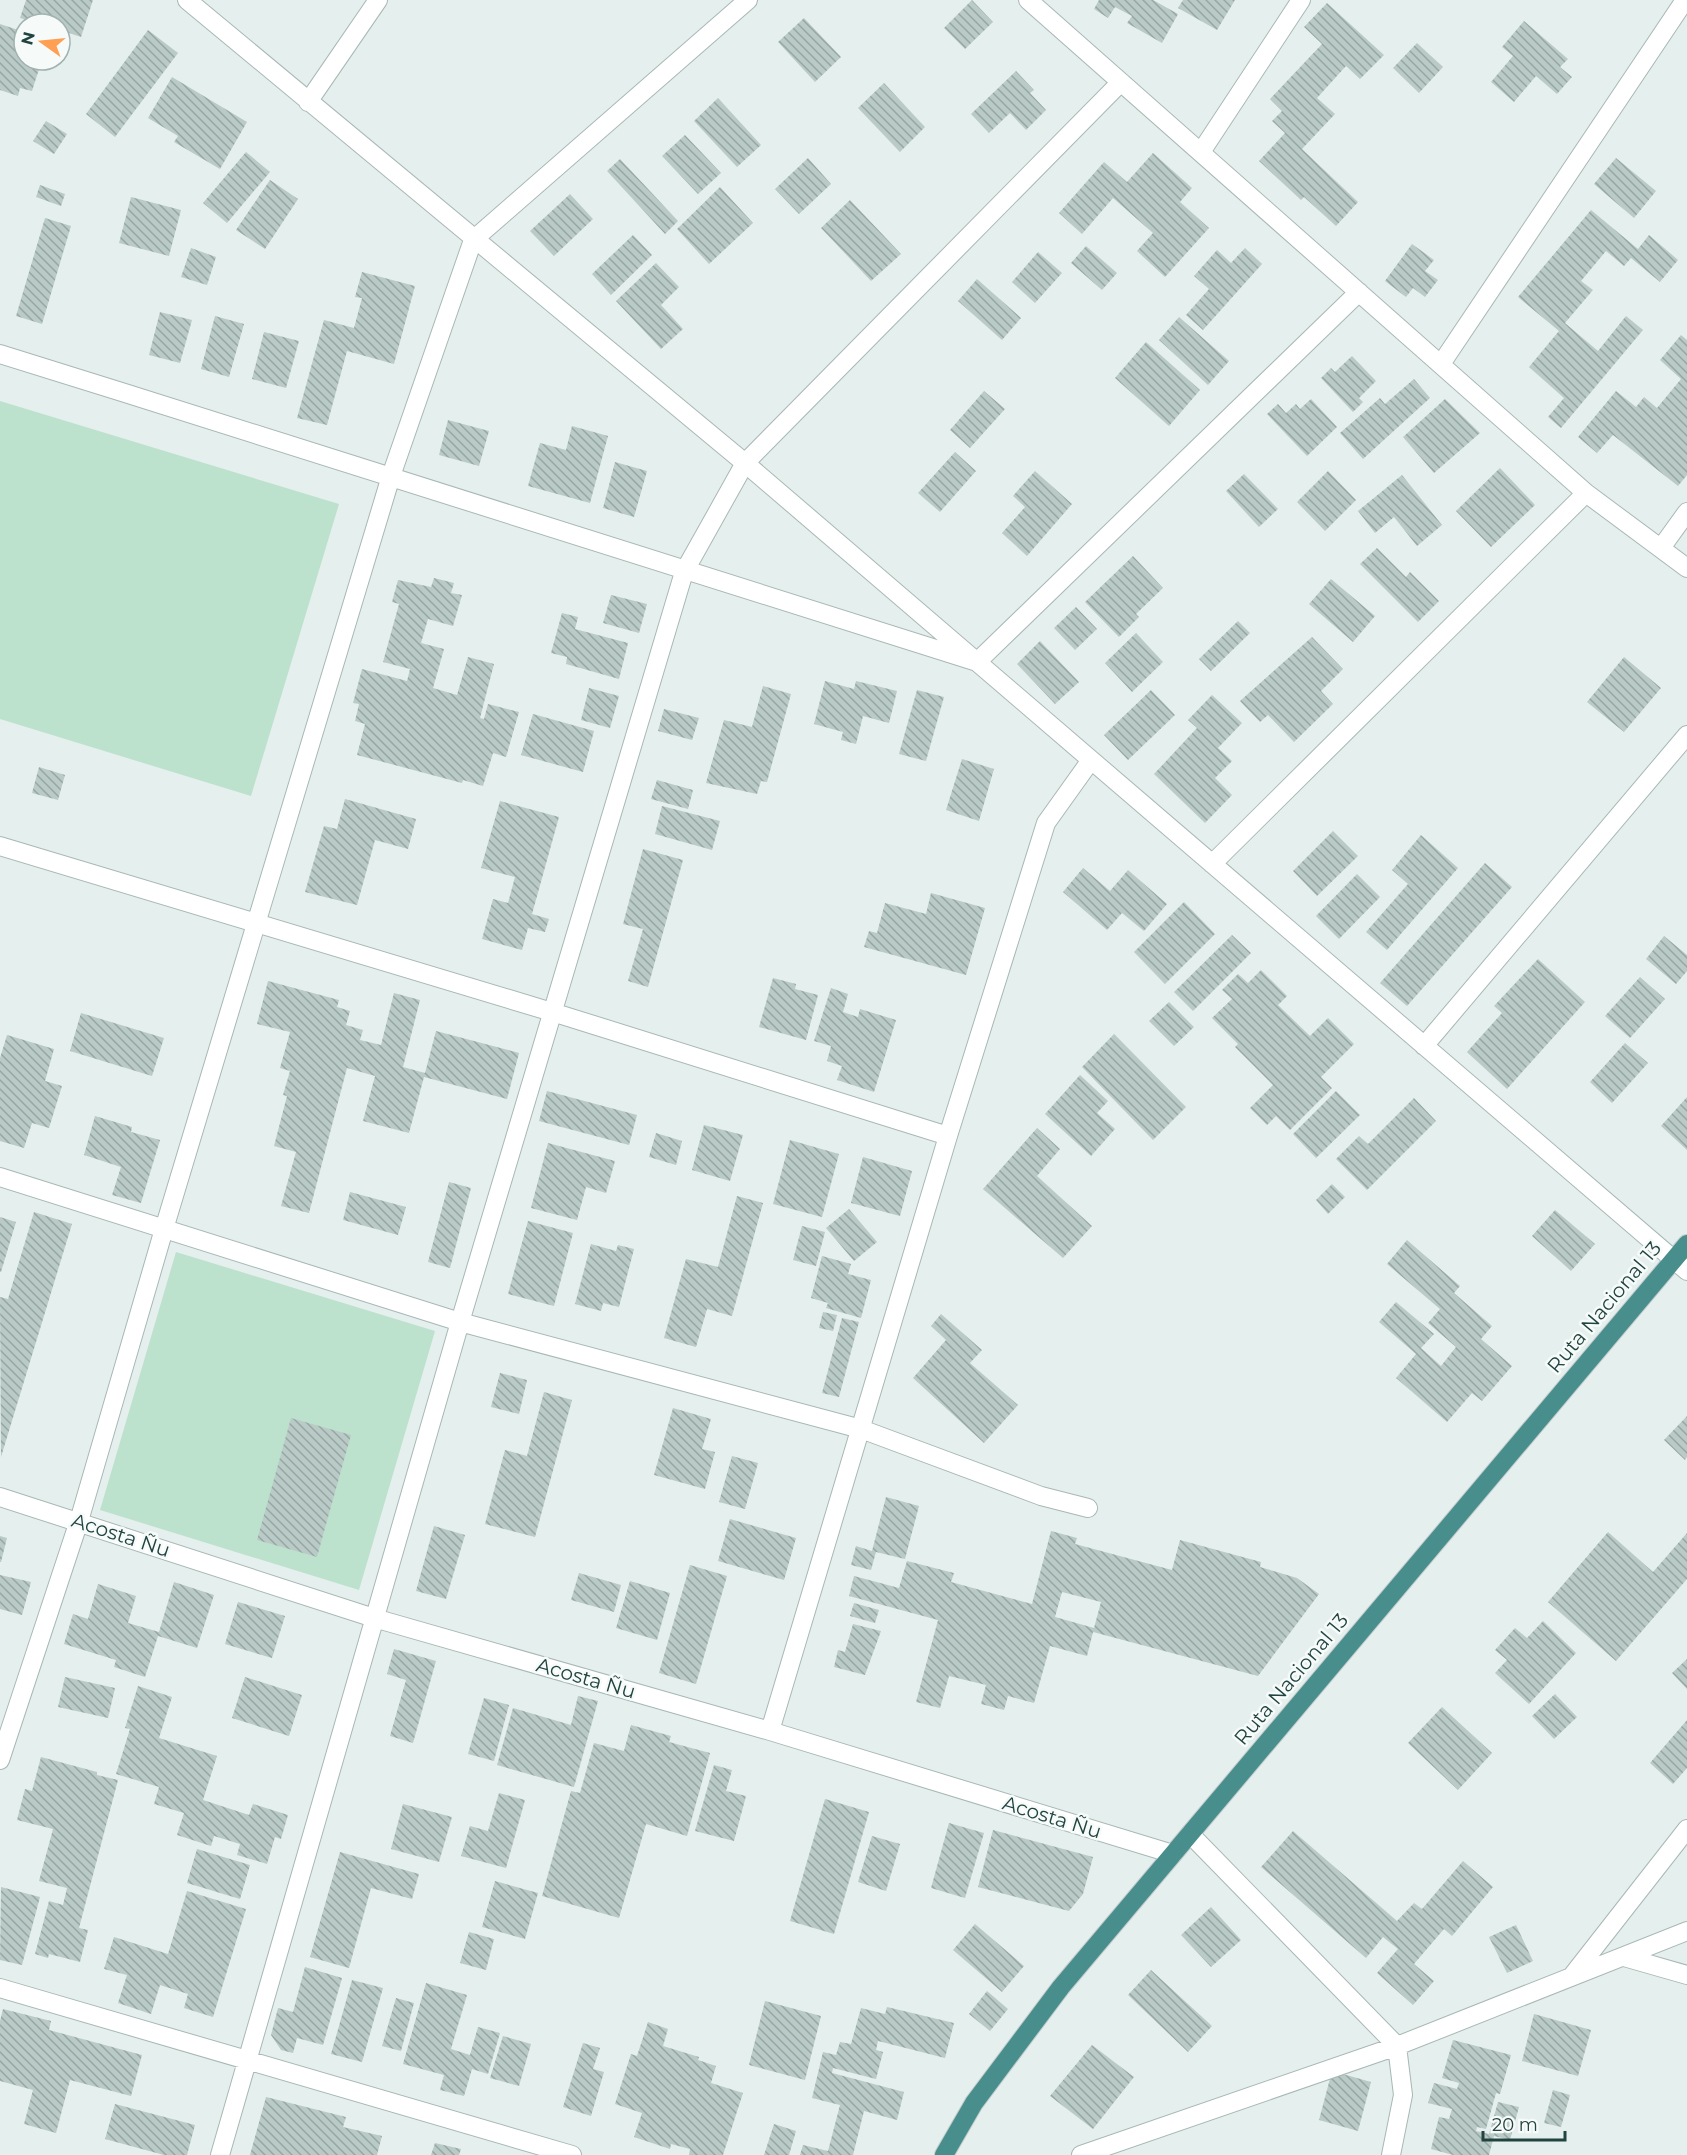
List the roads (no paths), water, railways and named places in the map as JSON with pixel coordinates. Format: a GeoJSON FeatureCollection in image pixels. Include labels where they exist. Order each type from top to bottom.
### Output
{"type":"FeatureCollection","features":[{"type":"Feature","properties":{"kind":"highway","name":"Ruta Nacional 13"},"geometry":{"type":"LineString","coordinates":[[944,2155],[974,2103],[1061,1987],[1680,1265],[1687,1244]]}},
{"type":"Feature","properties":{"kind":"street"},"geometry":{"type":"LineString","coordinates":[[187,0],[473,240],[745,463],[1680,1265]]}},
{"type":"Feature","properties":{"kind":"street"},"geometry":{"type":"LineString","coordinates":[[308,102],[378,0]]}},
{"type":"Feature","properties":{"kind":"street"},"geometry":{"type":"LineString","coordinates":[[0,1760],[79,1521],[164,1229],[391,476],[473,240],[748,0]]}},
{"type":"Feature","properties":{"kind":"street"},"geometry":{"type":"LineString","coordinates":[[1028,0],[1586,493],[1687,568]]}},
{"type":"Feature","properties":{"kind":"street"},"geometry":{"type":"LineString","coordinates":[[1201,152],[1301,0]]}},
{"type":"Feature","properties":{"kind":"street"},"geometry":{"type":"LineString","coordinates":[[1440,364],[1685,0]]}},
{"type":"Feature","properties":{"kind":"street"},"geometry":{"type":"LineString","coordinates":[[220,2155],[460,1322],[684,572],[745,463],[1121,82]]}},
{"type":"Feature","properties":{"kind":"street"},"geometry":{"type":"LineString","coordinates":[[977,662],[1359,292]]}},
{"type":"Feature","properties":{"kind":"street"},"geometry":{"type":"LineString","coordinates":[[0,354],[391,476],[684,572],[977,662]]}},
{"type":"Feature","properties":{"kind":"street"},"geometry":{"type":"LineString","coordinates":[[1212,864],[1586,493]]}},
{"type":"Feature","properties":{"kind":"street"},"geometry":{"type":"LineString","coordinates":[[1660,548],[1687,512]]}},
{"type":"Feature","properties":{"kind":"street"},"geometry":{"type":"LineString","coordinates":[[1424,1046],[1687,735]]}},
{"type":"Feature","properties":{"kind":"street"},"geometry":{"type":"LineString","coordinates":[[770,1731],[948,1136],[1046,823],[1091,760]]}},
{"type":"Feature","properties":{"kind":"street"},"geometry":{"type":"LineString","coordinates":[[0,846],[552,1012],[948,1136]]}},
{"type":"Feature","properties":{"kind":"street"},"geometry":{"type":"LineString","coordinates":[[0,1177],[460,1322],[861,1429],[1041,1496],[1088,1508]]}},
{"type":"Feature","properties":{"kind":"street","name":"Acosta Ñu"},"geometry":{"type":"LineString","coordinates":[[0,1497],[374,1618],[770,1731],[1173,1854]]}},
{"type":"Feature","properties":{"kind":"street"},"geometry":{"type":"LineString","coordinates":[[1570,1978],[1687,1829]]}},
{"type":"Feature","properties":{"kind":"street"},"geometry":{"type":"LineString","coordinates":[[1190,1834],[1397,2046],[1403,2095],[1391,2155]]}},
{"type":"Feature","properties":{"kind":"street"},"geometry":{"type":"LineString","coordinates":[[1081,2155],[1397,2046],[1687,1931]]}},
{"type":"Feature","properties":{"kind":"street"},"geometry":{"type":"LineString","coordinates":[[1624,1957],[1687,1975]]}},
{"type":"Feature","properties":{"kind":"street"},"geometry":{"type":"LineString","coordinates":[[0,1988],[572,2155]]}}]}
